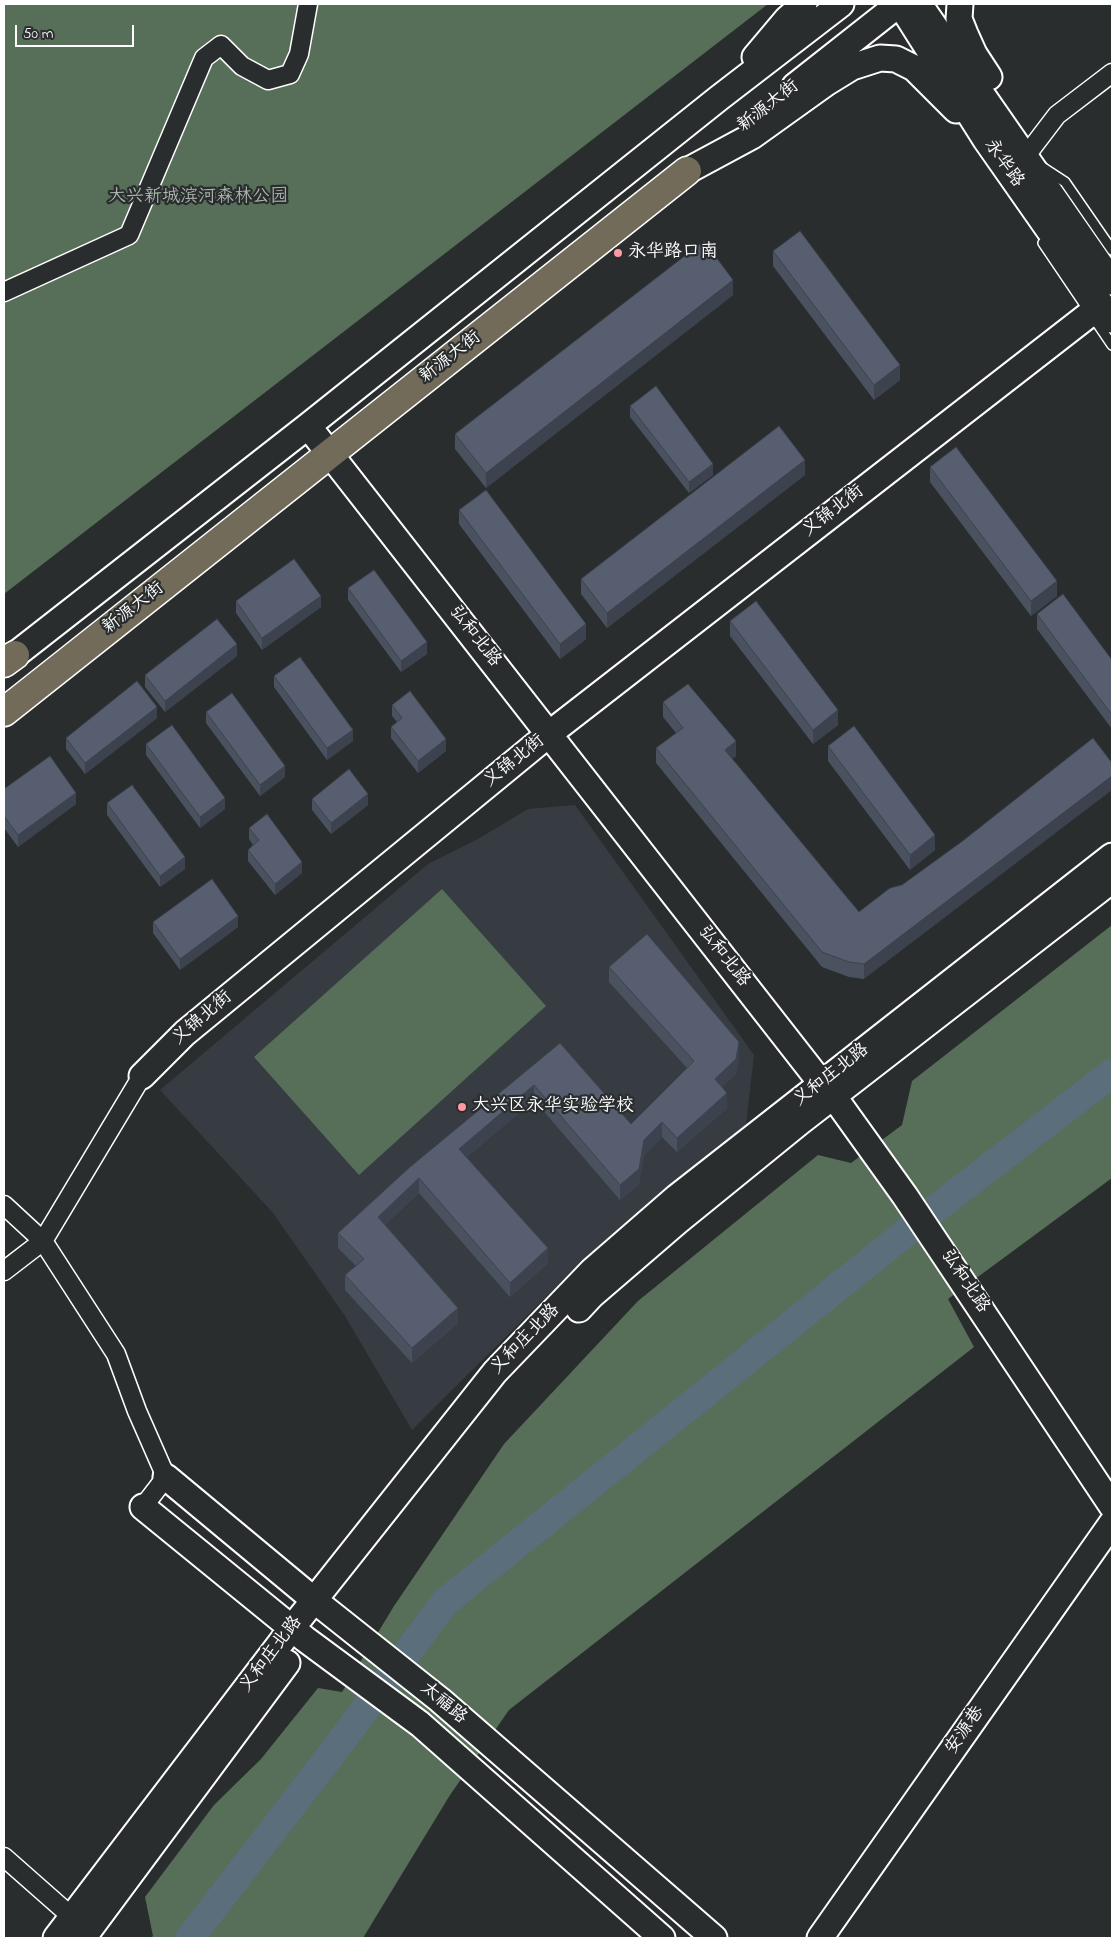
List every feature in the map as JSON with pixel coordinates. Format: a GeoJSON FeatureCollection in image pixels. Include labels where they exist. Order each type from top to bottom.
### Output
{"type":"FeatureCollection","features":[{"type":"Feature","properties":{"kind":"main road"},"geometry":{"type":"LineString","coordinates":[[719,98],[787,19],[804,4]]}},
{"type":"Feature","properties":{"kind":"main road","name":"新源大街"},"geometry":{"type":"LineString","coordinates":[[9,659],[308,426],[719,98],[841,4]]}},
{"type":"Feature","properties":{"kind":"main road","name":"新源大街"},"geometry":{"type":"LineString","coordinates":[[4,712],[900,4]]}},
{"type":"Feature","properties":{"kind":"main road","name":"永华路"},"geometry":{"type":"LineString","coordinates":[[900,4],[1101,316]]}},
{"type":"Feature","properties":{"kind":"main road","name":"永华路"},"geometry":{"type":"LineString","coordinates":[[920,4],[1112,282]]}},
{"type":"Feature","properties":{"kind":"main road"},"geometry":{"type":"LineString","coordinates":[[960,4],[959,19],[965,34],[974,54],[996,87],[1025,157]]}},
{"type":"Feature","properties":{"kind":"main road"},"geometry":{"type":"LineString","coordinates":[[687,172],[752,136],[826,83],[852,67],[880,58],[896,59],[914,68],[986,140]]}},
{"type":"Feature","properties":{"kind":"main road","name":"义锦北街"},"geometry":{"type":"LineString","coordinates":[[142,1076],[185,1032],[549,734],[1101,316]]}},
{"type":"Feature","properties":{"kind":"main road","name":"弘和北路"},"geometry":{"type":"LineString","coordinates":[[308,426],[828,1090],[905,1196],[1112,1506]]}},
{"type":"Feature","properties":{"kind":"main road","name":"义和庄北路"},"geometry":{"type":"LineString","coordinates":[[828,1090],[1112,856]]}},
{"type":"Feature","properties":{"kind":"main road","name":"义和庄北路"},"geometry":{"type":"LineString","coordinates":[[56,1938],[86,1931],[298,1634],[495,1372],[592,1271],[677,1197],[828,1090],[1112,880]]}},
{"type":"Feature","properties":{"kind":"main road","name":"太福路"},"geometry":{"type":"LineString","coordinates":[[166,1477],[376,1651],[440,1700],[714,1938]]}},
{"type":"Feature","properties":{"kind":"main road","name":"太福路"},"geometry":{"type":"LineString","coordinates":[[143,1507],[298,1634],[420,1724],[662,1938]]}},
{"type":"Feature","properties":{"kind":"main road","name":"安源巷"},"geometry":{"type":"LineString","coordinates":[[820,1938],[1112,1523]]}},
{"type":"Feature","properties":{"kind":"street"},"geometry":{"type":"LineString","coordinates":[[4,292],[129,235],[204,58],[221,45],[242,66],[268,80],[290,74],[300,54],[308,4]]}},
{"type":"Feature","properties":{"kind":"street"},"geometry":{"type":"LineString","coordinates":[[1025,157],[1057,115],[1112,73]]}},
{"type":"Feature","properties":{"kind":"street","name":"义锦北街"},"geometry":{"type":"LineString","coordinates":[[4,1271],[43,1241],[142,1076]]}},
{"type":"Feature","properties":{"kind":"street"},"geometry":{"type":"LineString","coordinates":[[4,1205],[43,1241],[116,1354],[137,1411],[166,1477],[143,1507]]}},
{"type":"Feature","properties":{"kind":"street"},"geometry":{"type":"LineString","coordinates":[[4,1857],[86,1931]]}},
{"type":"Feature","properties":{"kind":"lane"},"geometry":{"type":"LineString","coordinates":[[986,140],[1008,189]]}},
{"type":"Feature","properties":{"kind":"lane"},"geometry":{"type":"LineString","coordinates":[[1025,157],[1065,182],[1112,250]]}},
{"type":"Feature","properties":{"kind":"lane"},"geometry":{"type":"LineString","coordinates":[[1040,238],[1101,316],[1112,345]]}},
{"type":"Feature","properties":{"kind":"shaded area","name":"大兴区永华实验学校"},"geometry":{"type":"Polygon","coordinates":[[[575,805],[754,1055],[746,1124],[568,1275],[412,1430],[345,1316],[273,1213],[160,1090],[428,864],[478,839],[528,809],[575,805]]]}},
{"type":"Feature","properties":{"kind":"green space","name":"大兴新城滨河森林公园"},"geometry":{"type":"Polygon","coordinates":[[[4,4],[768,4],[4,594],[4,4]]]}},
{"type":"Feature","properties":{"kind":"green space"},"geometry":{"type":"Polygon","coordinates":[[[442,889],[546,1006],[359,1175],[254,1057],[442,889]]]}},
{"type":"Feature","properties":{"kind":"green space"},"geometry":{"type":"Polygon","coordinates":[[[1112,925],[1112,1178],[948,1299],[974,1347],[509,1710],[450,1795],[363,1938],[151,1938],[153,1936],[145,1897],[214,1805],[261,1759],[318,1688],[342,1692],[394,1606],[504,1444],[638,1301],[818,1155],[851,1163],[902,1125],[912,1081],[1112,925]]]}},
{"type":"Feature","properties":{"kind":"building"},"geometry":{"type":"Polygon","coordinates":[[[800,231],[900,365],[874,385],[773,251],[800,231]]]}},
{"type":"Feature","properties":{"kind":"building"},"geometry":{"type":"Polygon","coordinates":[[[704,241],[733,280],[486,473],[455,434],[704,241]]]}},
{"type":"Feature","properties":{"kind":"building"},"geometry":{"type":"Polygon","coordinates":[[[656,386],[713,464],[689,482],[630,406],[656,386]]]}},
{"type":"Feature","properties":{"kind":"building"},"geometry":{"type":"Polygon","coordinates":[[[779,426],[805,460],[607,613],[581,579],[779,426]]]}},
{"type":"Feature","properties":{"kind":"building"},"geometry":{"type":"Polygon","coordinates":[[[956,447],[1057,581],[1031,601],[930,467],[956,447]]]}},
{"type":"Feature","properties":{"kind":"building"},"geometry":{"type":"Polygon","coordinates":[[[486,490],[586,624],[560,644],[459,510],[486,490]]]}},
{"type":"Feature","properties":{"kind":"building"},"geometry":{"type":"Polygon","coordinates":[[[294,559],[321,596],[262,638],[236,601],[294,559]]]}},
{"type":"Feature","properties":{"kind":"building"},"geometry":{"type":"Polygon","coordinates":[[[374,570],[427,642],[401,661],[348,588],[374,570]]]}},
{"type":"Feature","properties":{"kind":"building"},"geometry":{"type":"Polygon","coordinates":[[[1063,594],[1112,660],[1112,715],[1037,614],[1063,594]]]}},
{"type":"Feature","properties":{"kind":"building"},"geometry":{"type":"Polygon","coordinates":[[[756,601],[838,710],[813,730],[730,621],[756,601]]]}},
{"type":"Feature","properties":{"kind":"building"},"geometry":{"type":"Polygon","coordinates":[[[217,619],[237,644],[165,701],[145,675],[217,619]]]}},
{"type":"Feature","properties":{"kind":"building"},"geometry":{"type":"Polygon","coordinates":[[[300,657],[353,730],[327,748],[274,676],[300,657]]]}},
{"type":"Feature","properties":{"kind":"building"},"geometry":{"type":"Polygon","coordinates":[[[137,681],[157,707],[85,763],[66,738],[137,681]]]}},
{"type":"Feature","properties":{"kind":"building"},"geometry":{"type":"Polygon","coordinates":[[[688,684],[736,741],[725,750],[859,912],[890,888],[902,885],[964,840],[1093,738],[1112,763],[1112,776],[864,964],[849,962],[822,952],[656,748],[683,728],[663,702],[688,684]]]}},
{"type":"Feature","properties":{"kind":"building"},"geometry":{"type":"Polygon","coordinates":[[[410,691],[446,739],[418,761],[391,727],[402,718],[392,705],[410,691]]]}},
{"type":"Feature","properties":{"kind":"building"},"geometry":{"type":"Polygon","coordinates":[[[232,693],[285,766],[260,785],[206,712],[232,693]]]}},
{"type":"Feature","properties":{"kind":"building"},"geometry":{"type":"Polygon","coordinates":[[[172,725],[225,798],[200,817],[146,744],[172,725]]]}},
{"type":"Feature","properties":{"kind":"building"},"geometry":{"type":"Polygon","coordinates":[[[854,726],[935,835],[910,855],[828,746],[854,726]]]}},
{"type":"Feature","properties":{"kind":"building"},"geometry":{"type":"Polygon","coordinates":[[[50,756],[76,793],[18,835],[4,816],[4,789],[50,756]]]}},
{"type":"Feature","properties":{"kind":"building"},"geometry":{"type":"Polygon","coordinates":[[[349,769],[368,794],[331,823],[312,799],[349,769]]]}},
{"type":"Feature","properties":{"kind":"building"},"geometry":{"type":"Polygon","coordinates":[[[132,785],[185,857],[160,876],[107,803],[132,785]]]}},
{"type":"Feature","properties":{"kind":"building"},"geometry":{"type":"Polygon","coordinates":[[[267,814],[302,862],[275,884],[248,850],[259,840],[249,828],[267,814]]]}},
{"type":"Feature","properties":{"kind":"building"},"geometry":{"type":"Polygon","coordinates":[[[212,879],[238,916],[180,959],[153,922],[212,879]]]}},
{"type":"Feature","properties":{"kind":"building"},"geometry":{"type":"Polygon","coordinates":[[[647,934],[739,1042],[736,1059],[715,1079],[727,1093],[677,1138],[662,1122],[644,1140],[639,1169],[620,1185],[534,1085],[459,1149],[548,1248],[510,1283],[419,1178],[378,1217],[458,1308],[412,1348],[345,1275],[364,1259],[338,1233],[410,1167],[560,1043],[631,1124],[694,1061],[609,967],[647,934]]]}},
{"type":"Feature","properties":{"kind":"waterway"},"geometry":{"type":"LineString","coordinates":[[190,1938],[445,1602],[939,1206],[1112,1073]]}},
{"type":"Feature","properties":{"kind":"place","name":"永华路口南"},"geometry":{"type":"Point","coordinates":[618,253]}},
{"type":"Feature","properties":{"kind":"place","name":"大兴区永华实验学校"},"geometry":{"type":"Point","coordinates":[462,1107]}}]}
